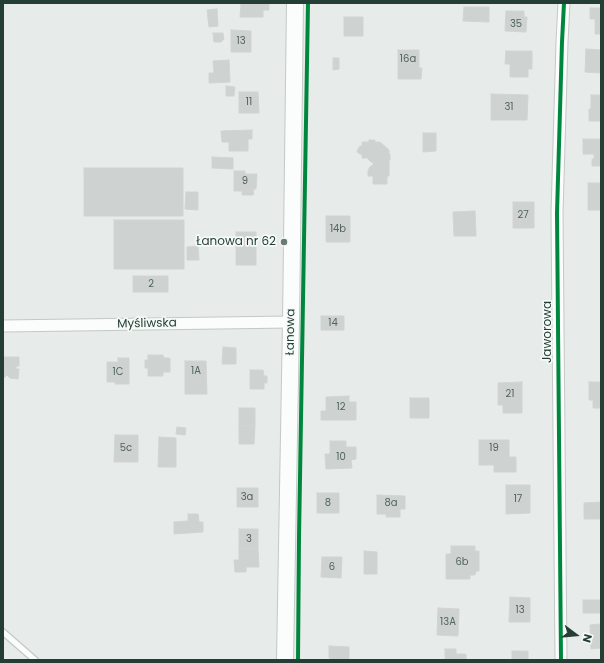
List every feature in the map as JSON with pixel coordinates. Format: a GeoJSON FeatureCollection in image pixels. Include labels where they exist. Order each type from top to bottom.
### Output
{"type":"FeatureCollection","features":[{"type":"Feature","properties":{"kind":"street","name":"Łanowa"},"geometry":{"type":"LineString","coordinates":[[285,660],[295,3]]}},
{"type":"Feature","properties":{"kind":"street","name":"Jaworowa"},"geometry":{"type":"LineString","coordinates":[[561,660],[557,213],[564,3]]}},
{"type":"Feature","properties":{"kind":"street","name":"Myśliwska"},"geometry":{"type":"LineString","coordinates":[[3,326],[291,322]]}},
{"type":"Feature","properties":{"kind":"lane"},"geometry":{"type":"LineString","coordinates":[[3,632],[35,660]]}},
{"type":"Feature","properties":{"kind":"building"},"geometry":{"type":"Polygon","coordinates":[[[241,3],[269,3],[269,10],[263,10],[263,17],[240,17],[241,3]]]}},
{"type":"Feature","properties":{"kind":"building"},"geometry":{"type":"Polygon","coordinates":[[[464,7],[489,7],[489,22],[463,21],[464,7]]]}},
{"type":"Feature","properties":{"kind":"building"},"geometry":{"type":"Polygon","coordinates":[[[590,8],[601,8],[601,34],[595,34],[595,19],[590,19],[590,8]]]}},
{"type":"Feature","properties":{"kind":"building"},"geometry":{"type":"Polygon","coordinates":[[[217,9],[218,26],[209,27],[207,10],[217,9]]]}},
{"type":"Feature","properties":{"kind":"building"},"geometry":{"type":"Polygon","coordinates":[[[506,11],[524,11],[524,17],[527,17],[526,32],[505,31],[506,11]]]}},
{"type":"Feature","properties":{"kind":"building"},"geometry":{"type":"Polygon","coordinates":[[[344,17],[363,17],[363,36],[344,36],[344,17]]]}},
{"type":"Feature","properties":{"kind":"building"},"geometry":{"type":"Polygon","coordinates":[[[231,30],[251,31],[251,52],[231,52],[231,30]]]}},
{"type":"Feature","properties":{"kind":"building"},"geometry":{"type":"Polygon","coordinates":[[[213,33],[223,33],[224,39],[221,42],[214,42],[213,33]]]}},
{"type":"Feature","properties":{"kind":"building"},"geometry":{"type":"Polygon","coordinates":[[[586,49],[601,50],[601,73],[585,72],[586,49]]]}},
{"type":"Feature","properties":{"kind":"building"},"geometry":{"type":"Polygon","coordinates":[[[398,50],[419,50],[419,68],[422,68],[421,79],[398,79],[398,50]]]}},
{"type":"Feature","properties":{"kind":"building"},"geometry":{"type":"Polygon","coordinates":[[[506,51],[532,51],[532,69],[528,69],[528,77],[510,77],[510,64],[505,64],[506,51]]]}},
{"type":"Feature","properties":{"kind":"building"},"geometry":{"type":"Polygon","coordinates":[[[333,58],[339,58],[339,69],[333,70],[333,58]]]}},
{"type":"Feature","properties":{"kind":"building"},"geometry":{"type":"Polygon","coordinates":[[[229,60],[230,82],[209,83],[209,73],[214,73],[213,61],[229,60]]]}},
{"type":"Feature","properties":{"kind":"building"},"geometry":{"type":"Polygon","coordinates":[[[226,86],[235,87],[234,96],[226,96],[226,86]]]}},
{"type":"Feature","properties":{"kind":"building"},"geometry":{"type":"Polygon","coordinates":[[[239,92],[258,92],[259,113],[239,113],[239,92]]]}},
{"type":"Feature","properties":{"kind":"building"},"geometry":{"type":"Polygon","coordinates":[[[491,94],[528,95],[527,120],[491,120],[491,94]]]}},
{"type":"Feature","properties":{"kind":"building"},"geometry":{"type":"Polygon","coordinates":[[[591,95],[601,95],[601,121],[589,121],[591,95]]]}},
{"type":"Feature","properties":{"kind":"building"},"geometry":{"type":"Polygon","coordinates":[[[252,130],[252,139],[248,139],[248,151],[229,151],[229,142],[222,142],[221,131],[252,130]]]}},
{"type":"Feature","properties":{"kind":"building"},"geometry":{"type":"Polygon","coordinates":[[[423,133],[436,133],[436,151],[423,152],[423,133]]]}},
{"type":"Feature","properties":{"kind":"building"},"geometry":{"type":"Polygon","coordinates":[[[583,139],[601,139],[601,166],[592,166],[594,154],[583,154],[583,139]]]}},
{"type":"Feature","properties":{"kind":"building"},"geometry":{"type":"Polygon","coordinates":[[[369,140],[380,142],[389,150],[390,160],[387,184],[373,184],[373,176],[368,176],[368,170],[373,165],[373,162],[371,162],[368,158],[362,158],[362,154],[357,152],[360,146],[362,146],[362,142],[369,142],[369,140]]]}},
{"type":"Feature","properties":{"kind":"building"},"geometry":{"type":"Polygon","coordinates":[[[212,157],[233,158],[233,169],[212,168],[212,157]]]}},
{"type":"Feature","properties":{"kind":"building"},"geometry":{"type":"Polygon","coordinates":[[[84,168],[183,168],[183,216],[84,216],[84,168]]]}},
{"type":"Feature","properties":{"kind":"building"},"geometry":{"type":"Polygon","coordinates":[[[234,171],[245,171],[245,174],[257,174],[256,189],[254,189],[253,195],[242,195],[242,191],[234,191],[234,171]]]}},
{"type":"Feature","properties":{"kind":"building"},"geometry":{"type":"Polygon","coordinates":[[[588,183],[600,183],[601,210],[588,210],[588,183]]]}},
{"type":"Feature","properties":{"kind":"building"},"geometry":{"type":"Polygon","coordinates":[[[186,192],[198,192],[198,210],[185,209],[186,192]]]}},
{"type":"Feature","properties":{"kind":"building"},"geometry":{"type":"Polygon","coordinates":[[[513,202],[534,202],[534,228],[513,228],[513,202]]]}},
{"type":"Feature","properties":{"kind":"building"},"geometry":{"type":"Polygon","coordinates":[[[475,211],[476,236],[454,236],[453,212],[475,211]]]}},
{"type":"Feature","properties":{"kind":"building"},"geometry":{"type":"Polygon","coordinates":[[[326,216],[350,216],[350,242],[326,242],[326,216]]]}},
{"type":"Feature","properties":{"kind":"building"},"geometry":{"type":"Polygon","coordinates":[[[114,220],[184,220],[184,269],[114,269],[114,220]]]}},
{"type":"Feature","properties":{"kind":"building"},"geometry":{"type":"Polygon","coordinates":[[[236,232],[256,232],[256,265],[236,265],[236,232]]]}},
{"type":"Feature","properties":{"kind":"building"},"geometry":{"type":"Polygon","coordinates":[[[198,246],[199,260],[187,260],[187,247],[198,246]]]}},
{"type":"Feature","properties":{"kind":"building"},"geometry":{"type":"Polygon","coordinates":[[[133,276],[168,276],[168,292],[133,292],[133,276]]]}},
{"type":"Feature","properties":{"kind":"building"},"geometry":{"type":"Polygon","coordinates":[[[321,316],[344,316],[344,330],[321,330],[321,316]]]}},
{"type":"Feature","properties":{"kind":"building"},"geometry":{"type":"Polygon","coordinates":[[[223,347],[236,348],[236,364],[222,364],[223,347]]]}},
{"type":"Feature","properties":{"kind":"building"},"geometry":{"type":"Polygon","coordinates":[[[148,355],[163,355],[164,358],[170,358],[170,372],[163,372],[163,376],[148,376],[148,368],[145,368],[145,360],[148,360],[148,355]]]}},
{"type":"Feature","properties":{"kind":"building"},"geometry":{"type":"Polygon","coordinates":[[[3,357],[19,357],[19,366],[16,366],[16,369],[19,369],[18,379],[10,378],[7,375],[3,379],[3,357]]]}},
{"type":"Feature","properties":{"kind":"building"},"geometry":{"type":"Polygon","coordinates":[[[118,358],[129,358],[129,384],[115,384],[115,382],[107,382],[107,362],[118,362],[118,358]]]}},
{"type":"Feature","properties":{"kind":"building"},"geometry":{"type":"Polygon","coordinates":[[[185,361],[206,361],[207,394],[185,394],[185,361]]]}},
{"type":"Feature","properties":{"kind":"building"},"geometry":{"type":"Polygon","coordinates":[[[250,370],[263,370],[264,376],[267,376],[267,383],[264,383],[264,389],[250,389],[250,370]]]}},
{"type":"Feature","properties":{"kind":"building"},"geometry":{"type":"Polygon","coordinates":[[[522,382],[522,413],[503,413],[503,405],[498,405],[498,383],[522,382]]]}},
{"type":"Feature","properties":{"kind":"building"},"geometry":{"type":"Polygon","coordinates":[[[589,382],[601,382],[601,408],[593,408],[593,400],[589,400],[589,382]]]}},
{"type":"Feature","properties":{"kind":"building"},"geometry":{"type":"Polygon","coordinates":[[[349,396],[349,402],[356,402],[356,420],[321,420],[321,411],[326,411],[326,397],[349,396]]]}},
{"type":"Feature","properties":{"kind":"building"},"geometry":{"type":"Polygon","coordinates":[[[410,398],[429,398],[429,418],[410,418],[410,398]]]}},
{"type":"Feature","properties":{"kind":"building"},"geometry":{"type":"Polygon","coordinates":[[[239,408],[255,408],[255,426],[239,426],[239,408]]]}},
{"type":"Feature","properties":{"kind":"building"},"geometry":{"type":"Polygon","coordinates":[[[239,426],[255,426],[254,444],[239,444],[239,426]]]}},
{"type":"Feature","properties":{"kind":"building"},"geometry":{"type":"Polygon","coordinates":[[[177,427],[186,428],[185,435],[176,434],[177,427]]]}},
{"type":"Feature","properties":{"kind":"building"},"geometry":{"type":"Polygon","coordinates":[[[115,435],[138,435],[138,462],[114,462],[115,435]]]}},
{"type":"Feature","properties":{"kind":"building"},"geometry":{"type":"Polygon","coordinates":[[[159,437],[176,438],[176,467],[158,467],[159,437]]]}},
{"type":"Feature","properties":{"kind":"building"},"geometry":{"type":"Polygon","coordinates":[[[479,440],[509,440],[509,457],[516,457],[516,472],[494,472],[494,465],[479,465],[479,440]]]}},
{"type":"Feature","properties":{"kind":"building"},"geometry":{"type":"Polygon","coordinates":[[[330,441],[346,441],[346,447],[356,447],[356,459],[351,460],[352,468],[326,469],[325,454],[330,454],[330,441]]]}},
{"type":"Feature","properties":{"kind":"building"},"geometry":{"type":"Polygon","coordinates":[[[506,485],[530,485],[530,513],[506,514],[506,485]]]}},
{"type":"Feature","properties":{"kind":"building"},"geometry":{"type":"Polygon","coordinates":[[[237,488],[258,488],[258,507],[237,507],[237,488]]]}},
{"type":"Feature","properties":{"kind":"building"},"geometry":{"type":"Polygon","coordinates":[[[317,493],[339,493],[339,513],[317,513],[317,493]]]}},
{"type":"Feature","properties":{"kind":"building"},"geometry":{"type":"Polygon","coordinates":[[[377,495],[405,496],[405,509],[400,509],[400,517],[386,517],[386,514],[377,514],[377,495]]]}},
{"type":"Feature","properties":{"kind":"building"},"geometry":{"type":"Polygon","coordinates":[[[601,502],[601,519],[584,519],[584,503],[601,502]]]}},
{"type":"Feature","properties":{"kind":"building"},"geometry":{"type":"Polygon","coordinates":[[[188,514],[198,514],[199,522],[203,522],[203,532],[174,534],[174,522],[188,521],[188,514]]]}},
{"type":"Feature","properties":{"kind":"building"},"geometry":{"type":"Polygon","coordinates":[[[239,529],[258,529],[258,549],[239,549],[239,529]]]}},
{"type":"Feature","properties":{"kind":"building"},"geometry":{"type":"Polygon","coordinates":[[[451,546],[475,546],[475,551],[479,551],[479,571],[476,571],[475,575],[470,575],[470,579],[446,579],[446,554],[451,554],[451,546]]]}},
{"type":"Feature","properties":{"kind":"building"},"geometry":{"type":"Polygon","coordinates":[[[239,549],[258,549],[259,567],[246,567],[246,572],[235,572],[234,560],[239,560],[239,549]]]}},
{"type":"Feature","properties":{"kind":"building"},"geometry":{"type":"Polygon","coordinates":[[[364,551],[377,552],[377,574],[364,574],[364,551]]]}},
{"type":"Feature","properties":{"kind":"building"},"geometry":{"type":"Polygon","coordinates":[[[322,557],[342,557],[341,578],[321,577],[322,557]]]}},
{"type":"Feature","properties":{"kind":"building"},"geometry":{"type":"Polygon","coordinates":[[[510,597],[530,598],[530,622],[509,622],[510,597]]]}},
{"type":"Feature","properties":{"kind":"building"},"geometry":{"type":"Polygon","coordinates":[[[583,600],[601,600],[601,613],[583,613],[583,600]]]}},
{"type":"Feature","properties":{"kind":"building"},"geometry":{"type":"Polygon","coordinates":[[[438,608],[459,609],[458,636],[437,635],[438,608]]]}},
{"type":"Feature","properties":{"kind":"building"},"geometry":{"type":"Polygon","coordinates":[[[601,624],[601,648],[591,649],[590,625],[601,624]]]}},
{"type":"Feature","properties":{"kind":"building"},"geometry":{"type":"Polygon","coordinates":[[[329,646],[349,647],[349,659],[332,660],[329,658],[329,646]]]}},
{"type":"Feature","properties":{"kind":"building"},"geometry":{"type":"Polygon","coordinates":[[[445,649],[456,649],[456,654],[466,654],[466,660],[445,660],[445,649]]]}},
{"type":"Feature","properties":{"kind":"building"},"geometry":{"type":"Polygon","coordinates":[[[512,651],[528,651],[528,660],[512,660],[512,651]]]}},
{"type":"Feature","properties":{"kind":"cycle path"},"geometry":{"type":"LineString","coordinates":[[298,660],[308,3]]}},
{"type":"Feature","properties":{"kind":"cycle path"},"geometry":{"type":"LineString","coordinates":[[561,660],[557,213],[564,3]]}},
{"type":"Feature","properties":{"kind":"place","name":"Łanowa nr 62"},"geometry":{"type":"Point","coordinates":[284,242]}}]}
